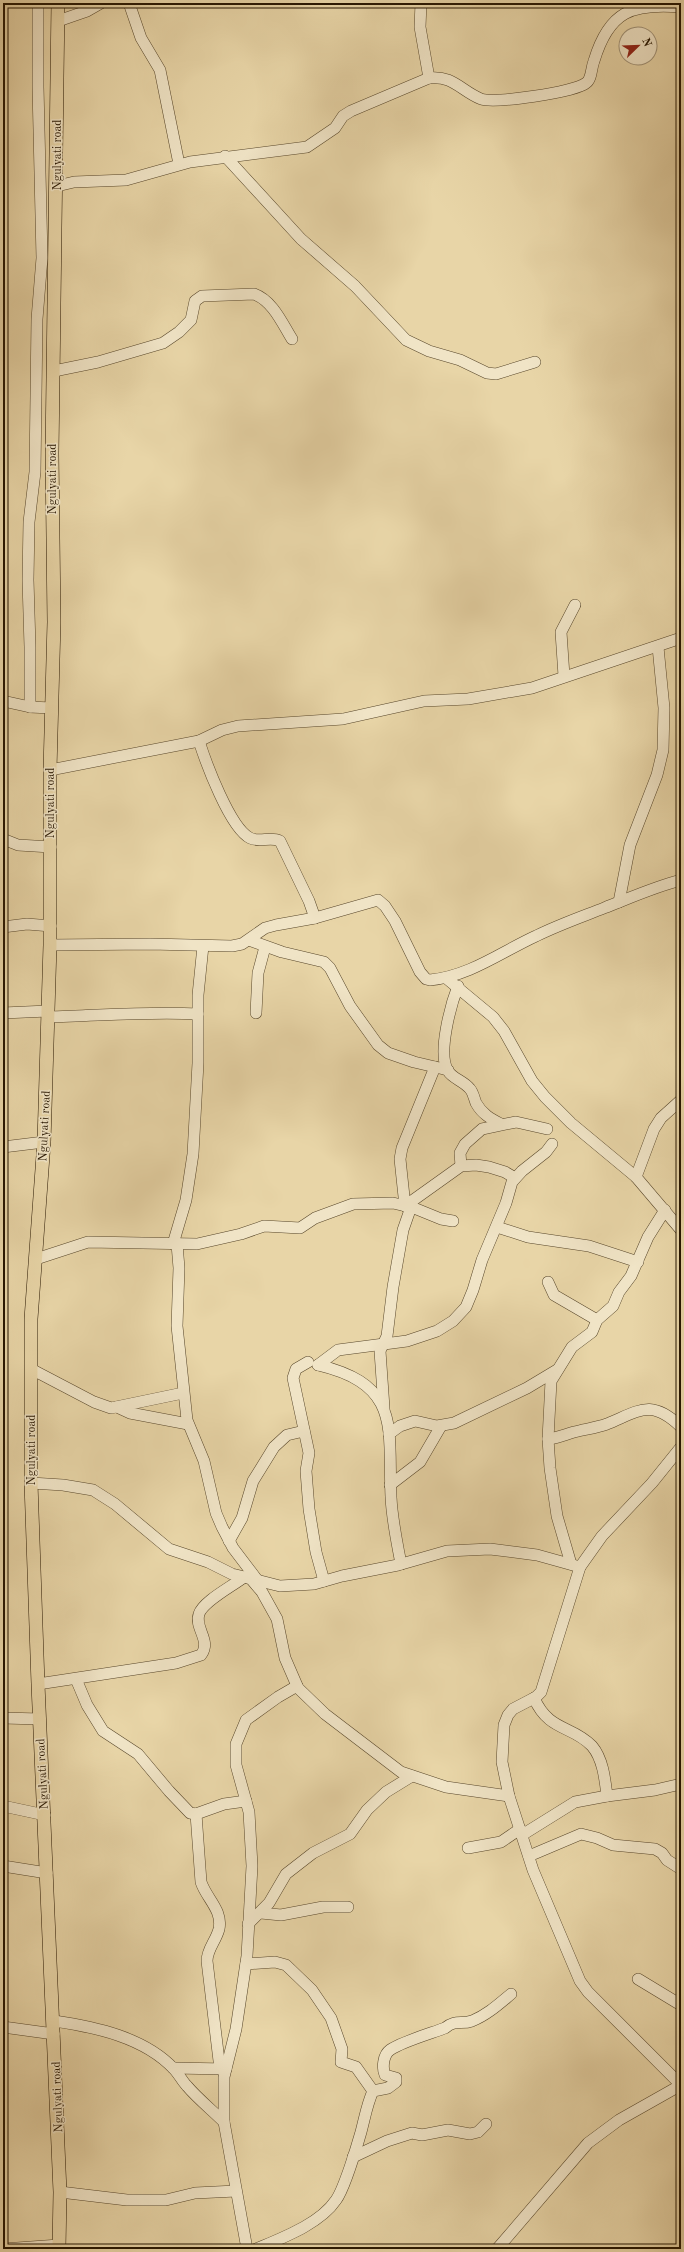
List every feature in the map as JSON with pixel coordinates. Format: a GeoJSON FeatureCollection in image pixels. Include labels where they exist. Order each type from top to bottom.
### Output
{"type":"FeatureCollection","features":[{"type":"Feature","properties":{"kind":"main road","name":"Ngulyati road"},"geometry":{"type":"LineString","coordinates":[[58,3],[57,186],[52,452],[54,622],[50,770],[51,926],[44,1142],[36,1259],[30,1319],[31,1483],[38,1684],[54,2028],[60,2192],[59,2247]]}},
{"type":"Feature","properties":{"kind":"street"},"geometry":{"type":"LineString","coordinates":[[30,707],[28,580],[29,522],[35,472],[37,319],[42,258],[38,95],[38,3]]}},
{"type":"Feature","properties":{"kind":"street"},"geometry":{"type":"LineString","coordinates":[[58,21],[87,11],[101,3]]}},
{"type":"Feature","properties":{"kind":"street"},"geometry":{"type":"LineString","coordinates":[[129,3],[141,38],[160,70],[179,164]]}},
{"type":"Feature","properties":{"kind":"street"},"geometry":{"type":"LineString","coordinates":[[421,3],[420,28],[429,78]]}},
{"type":"Feature","properties":{"kind":"street"},"geometry":{"type":"LineString","coordinates":[[57,186],[74,182],[126,180],[179,164],[226,156],[269,153],[307,147],[335,128],[343,116],[351,110],[429,78],[449,80],[470,94],[483,100],[523,98],[577,87],[586,83],[590,78],[602,39],[612,23],[621,16],[638,7],[681,7]]}},
{"type":"Feature","properties":{"kind":"street"},"geometry":{"type":"LineString","coordinates":[[226,156],[301,239],[355,286],[406,340],[429,351],[460,360],[487,373],[496,374],[535,362]]}},
{"type":"Feature","properties":{"kind":"street"},"geometry":{"type":"LineString","coordinates":[[54,371],[98,362],[163,343],[179,332],[191,320],[195,302],[202,296],[254,294],[262,297],[271,305],[292,339]]}},
{"type":"Feature","properties":{"kind":"street"},"geometry":{"type":"LineString","coordinates":[[564,676],[561,632],[575,605]]}},
{"type":"Feature","properties":{"kind":"street"},"geometry":{"type":"LineString","coordinates":[[50,770],[199,741],[222,730],[238,726],[343,719],[424,701],[468,699],[525,689],[681,638]]}},
{"type":"Feature","properties":{"kind":"street"},"geometry":{"type":"LineString","coordinates":[[619,902],[630,845],[657,775],[663,750],[664,708],[658,646]]}},
{"type":"Feature","properties":{"kind":"street"},"geometry":{"type":"LineString","coordinates":[[3,701],[30,707],[51,708]]}},
{"type":"Feature","properties":{"kind":"street"},"geometry":{"type":"LineString","coordinates":[[199,741],[219,792],[244,835],[254,840],[270,838],[280,841],[300,880],[315,918]]}},
{"type":"Feature","properties":{"kind":"street"},"geometry":{"type":"LineString","coordinates":[[3,839],[18,845],[51,847]]}},
{"type":"Feature","properties":{"kind":"street"},"geometry":{"type":"LineString","coordinates":[[50,945],[150,944],[232,946],[249,940],[265,928],[276,924],[315,918],[378,900],[389,910],[414,960],[426,978],[430,980],[446,978],[489,962],[537,935],[633,895],[681,880]]}},
{"type":"Feature","properties":{"kind":"street"},"geometry":{"type":"LineString","coordinates":[[3,927],[27,924],[51,926]]}},
{"type":"Feature","properties":{"kind":"street"},"geometry":{"type":"LineString","coordinates":[[249,940],[265,947],[324,962],[330,968],[350,1006],[378,1045],[388,1053],[448,1070],[470,1088],[483,1113],[501,1124]]}},
{"type":"Feature","properties":{"kind":"street"},"geometry":{"type":"LineString","coordinates":[[203,946],[198,1014],[198,1063],[193,1154],[186,1200],[175,1244],[179,1268],[177,1326],[183,1393],[188,1424],[204,1461],[216,1513],[229,1541],[251,1579],[262,1592],[277,1619],[285,1658],[297,1686],[308,1700],[351,1735],[402,1772],[446,1787],[509,1796]]}},
{"type":"Feature","properties":{"kind":"street"},"geometry":{"type":"LineString","coordinates":[[256,1013],[258,973],[265,947]]}},
{"type":"Feature","properties":{"kind":"street"},"geometry":{"type":"LineString","coordinates":[[446,978],[458,986],[493,1017],[504,1031],[532,1081],[545,1097],[572,1123],[636,1177],[681,1230]]}},
{"type":"Feature","properties":{"kind":"street"},"geometry":{"type":"LineString","coordinates":[[448,1070],[444,1058],[446,1038],[452,1000],[458,986]]}},
{"type":"Feature","properties":{"kind":"street"},"geometry":{"type":"LineString","coordinates":[[3,1013],[92,1017],[153,1012],[198,1014]]}},
{"type":"Feature","properties":{"kind":"street"},"geometry":{"type":"LineString","coordinates":[[401,1564],[394,1525],[390,1485],[389,1434],[384,1409],[380,1351],[387,1336],[389,1305],[408,1206],[400,1159],[402,1148],[435,1067]]}},
{"type":"Feature","properties":{"kind":"street"},"geometry":{"type":"LineString","coordinates":[[636,1177],[654,1130],[661,1118],[681,1100]]}},
{"type":"Feature","properties":{"kind":"street"},"geometry":{"type":"LineString","coordinates":[[461,1166],[460,1153],[465,1144],[482,1129],[516,1122],[547,1129]]}},
{"type":"Feature","properties":{"kind":"street"},"geometry":{"type":"LineString","coordinates":[[3,1147],[44,1142]]}},
{"type":"Feature","properties":{"kind":"street"},"geometry":{"type":"LineString","coordinates":[[384,1409],[374,1393],[360,1380],[318,1365],[338,1350],[422,1337],[453,1321],[466,1306],[479,1275],[482,1260],[506,1203],[509,1188],[515,1178],[546,1152],[552,1144]]}},
{"type":"Feature","properties":{"kind":"street"},"geometry":{"type":"LineString","coordinates":[[408,1206],[461,1166],[476,1165],[489,1167],[505,1172],[515,1178]]}},
{"type":"Feature","properties":{"kind":"street"},"geometry":{"type":"LineString","coordinates":[[36,1259],[88,1242],[197,1244],[222,1239],[264,1226],[300,1228],[315,1218],[353,1204],[382,1202],[408,1206],[441,1219],[453,1221]]}},
{"type":"Feature","properties":{"kind":"street"},"geometry":{"type":"LineString","coordinates":[[576,1566],[557,1516],[548,1439],[552,1381],[572,1347],[592,1332],[597,1320],[613,1306],[619,1292],[631,1276],[638,1262],[648,1236],[665,1210]]}},
{"type":"Feature","properties":{"kind":"street"},"geometry":{"type":"LineString","coordinates":[[497,1227],[528,1238],[589,1246],[638,1262]]}},
{"type":"Feature","properties":{"kind":"street"},"geometry":{"type":"LineString","coordinates":[[548,1282],[554,1295],[597,1320]]}},
{"type":"Feature","properties":{"kind":"street"},"geometry":{"type":"LineString","coordinates":[[308,1362],[296,1369],[293,1378],[309,1453],[306,1476],[312,1528],[324,1581]]}},
{"type":"Feature","properties":{"kind":"street"},"geometry":{"type":"LineString","coordinates":[[31,1369],[94,1402],[116,1407],[130,1413],[188,1424]]}},
{"type":"Feature","properties":{"kind":"street"},"geometry":{"type":"LineString","coordinates":[[389,1434],[400,1426],[415,1421],[441,1426],[466,1418],[527,1388],[558,1369]]}},
{"type":"Feature","properties":{"kind":"street"},"geometry":{"type":"LineString","coordinates":[[116,1407],[183,1393]]}},
{"type":"Feature","properties":{"kind":"street"},"geometry":{"type":"LineString","coordinates":[[548,1439],[561,1438],[574,1432],[606,1424],[640,1409],[658,1411],[681,1427]]}},
{"type":"Feature","properties":{"kind":"street"},"geometry":{"type":"LineString","coordinates":[[390,1485],[420,1462],[441,1426]]}},
{"type":"Feature","properties":{"kind":"street"},"geometry":{"type":"LineString","coordinates":[[229,1541],[242,1518],[253,1481],[274,1447],[288,1435],[304,1431]]}},
{"type":"Feature","properties":{"kind":"street"},"geometry":{"type":"LineString","coordinates":[[497,2249],[588,2143],[619,2120],[681,2085],[598,2003],[580,1981],[560,1930],[541,1890],[509,1796],[502,1762],[504,1725],[513,1709],[534,1698],[541,1692],[576,1566],[652,1483],[681,1447]]}},
{"type":"Feature","properties":{"kind":"street"},"geometry":{"type":"LineString","coordinates":[[31,1483],[63,1485],[93,1490],[114,1504],[169,1549],[251,1579],[280,1586],[305,1586],[401,1564],[447,1551],[490,1549],[537,1555],[576,1566]]}},
{"type":"Feature","properties":{"kind":"street"},"geometry":{"type":"LineString","coordinates":[[38,1684],[176,1663],[201,1655],[205,1646],[199,1621],[199,1612],[208,1604],[251,1579]]}},
{"type":"Feature","properties":{"kind":"street"},"geometry":{"type":"LineString","coordinates":[[76,1679],[87,1705],[103,1731],[138,1754],[190,1813],[196,1814],[224,1804],[246,1801]]}},
{"type":"Feature","properties":{"kind":"street"},"geometry":{"type":"LineString","coordinates":[[223,2069],[236,2029],[246,1964],[252,1852],[249,1812],[236,1765],[236,1744],[238,1734],[246,1720],[278,1697],[297,1686]]}},
{"type":"Feature","properties":{"kind":"street"},"geometry":{"type":"LineString","coordinates":[[534,1698],[540,1711],[548,1718],[592,1747],[600,1761],[605,1779],[606,1796]]}},
{"type":"Feature","properties":{"kind":"street"},"geometry":{"type":"LineString","coordinates":[[3,1718],[40,1719]]}},
{"type":"Feature","properties":{"kind":"street"},"geometry":{"type":"LineString","coordinates":[[248,1924],[270,1903],[286,1874],[318,1850],[350,1834],[367,1810],[386,1792],[412,1776]]}},
{"type":"Feature","properties":{"kind":"street"},"geometry":{"type":"LineString","coordinates":[[468,1848],[501,1842],[575,1802],[606,1796],[655,1790],[681,1784]]}},
{"type":"Feature","properties":{"kind":"street"},"geometry":{"type":"LineString","coordinates":[[3,1806],[45,1815]]}},
{"type":"Feature","properties":{"kind":"street"},"geometry":{"type":"LineString","coordinates":[[196,1814],[201,1882],[204,1891],[214,1905],[219,1918],[218,1930],[207,1955],[207,1961],[223,2069],[224,2122],[247,2249]]}},
{"type":"Feature","properties":{"kind":"street"},"geometry":{"type":"LineString","coordinates":[[529,1856],[581,1834],[598,1838],[613,1845],[655,1849],[662,1853],[667,1860],[681,1869]]}},
{"type":"Feature","properties":{"kind":"street"},"geometry":{"type":"LineString","coordinates":[[3,1866],[47,1873]]}},
{"type":"Feature","properties":{"kind":"street"},"geometry":{"type":"LineString","coordinates":[[261,1913],[281,1915],[323,1907],[348,1907]]}},
{"type":"Feature","properties":{"kind":"street"},"geometry":{"type":"LineString","coordinates":[[246,1964],[275,1962],[286,1965],[312,1990],[331,2018],[342,2049],[341,2062],[356,2067],[373,2091]]}},
{"type":"Feature","properties":{"kind":"street"},"geometry":{"type":"LineString","coordinates":[[638,1978],[681,2005]]}},
{"type":"Feature","properties":{"kind":"street"},"geometry":{"type":"LineString","coordinates":[[373,2091],[388,2088],[396,2082],[396,2078],[386,2075],[383,2070],[384,2058],[390,2050],[446,2028],[453,2022],[470,2022],[484,2016],[511,1994]]}},
{"type":"Feature","properties":{"kind":"street"},"geometry":{"type":"LineString","coordinates":[[3,2027],[54,2028],[91,2026],[116,2034],[144,2047],[173,2068],[187,2086],[224,2122]]}},
{"type":"Feature","properties":{"kind":"street"},"geometry":{"type":"LineString","coordinates":[[173,2068],[223,2069]]}},
{"type":"Feature","properties":{"kind":"street"},"geometry":{"type":"LineString","coordinates":[[256,2249],[292,2233],[324,2214],[337,2200],[353,2157],[366,2106],[373,2091]]}},
{"type":"Feature","properties":{"kind":"street"},"geometry":{"type":"LineString","coordinates":[[353,2157],[387,2141],[412,2133],[422,2135],[448,2130],[470,2134],[478,2132],[486,2124]]}},
{"type":"Feature","properties":{"kind":"street"},"geometry":{"type":"LineString","coordinates":[[60,2192],[127,2200],[166,2200],[195,2193],[236,2191]]}},
{"type":"Feature","properties":{"kind":"street"},"geometry":{"type":"LineString","coordinates":[[3,2249],[59,2247]]}}]}
